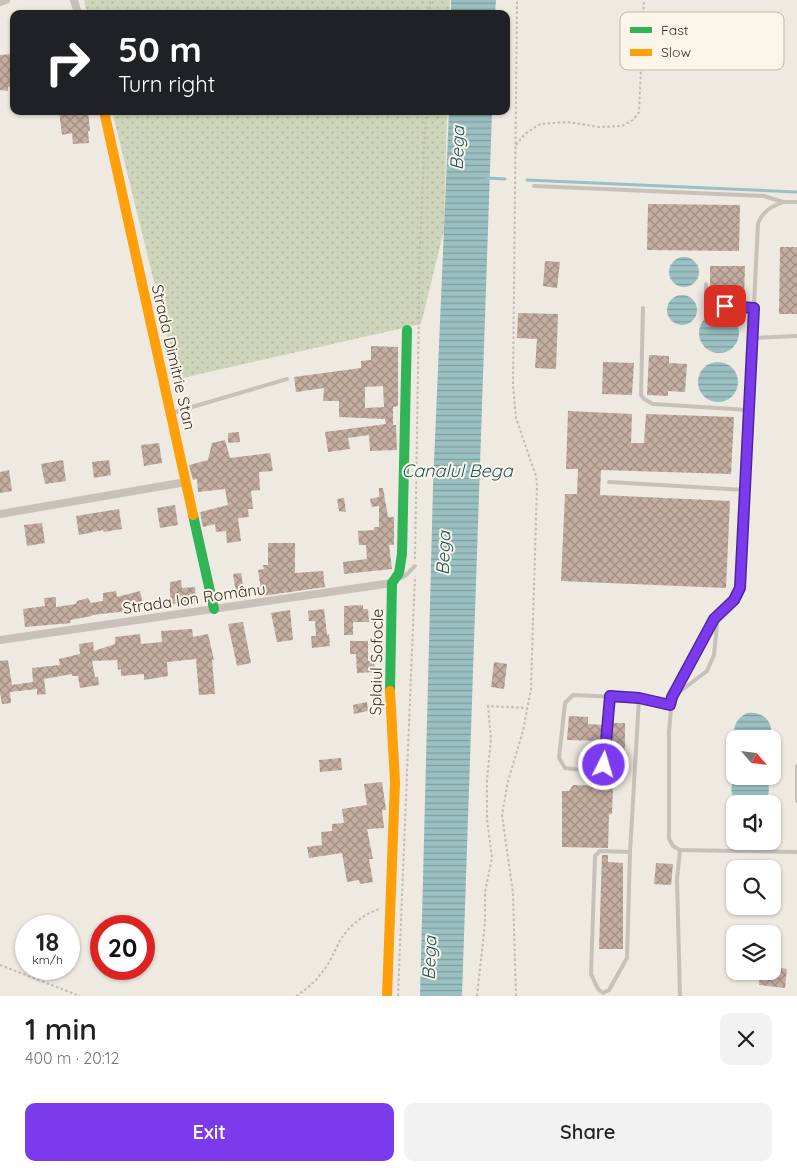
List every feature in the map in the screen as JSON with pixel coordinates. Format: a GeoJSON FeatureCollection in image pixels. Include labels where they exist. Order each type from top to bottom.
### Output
{"type":"FeatureCollection","features":[{"type":"Feature","properties":{"kind":"street"},"geometry":{"type":"LineString","coordinates":[[0,2],[6,0]]}},
{"type":"Feature","properties":{"kind":"street","name":"Strada Dimitrie Stan"},"geometry":{"type":"LineString","coordinates":[[105,115],[214,609]]}},
{"type":"Feature","properties":{"kind":"street","name":"Splaiul Sofocle"},"geometry":{"type":"LineString","coordinates":[[387,996],[395,782],[390,705],[392,583],[399,573],[402,554],[407,330]]}},
{"type":"Feature","properties":{"kind":"street"},"geometry":{"type":"LineString","coordinates":[[0,514],[186,482]]}},
{"type":"Feature","properties":{"kind":"street","name":"Strada Ion Românu"},"geometry":{"type":"LineString","coordinates":[[0,640],[392,583]]}},
{"type":"Feature","properties":{"kind":"lane"},"geometry":{"type":"LineString","coordinates":[[534,186],[764,196],[784,202],[797,202]]}},
{"type":"Feature","properties":{"kind":"lane"},"geometry":{"type":"LineString","coordinates":[[784,202],[768,208],[758,223],[740,588],[734,600],[714,619],[672,697],[668,732],[669,839],[673,846],[680,850],[797,852]]}},
{"type":"Feature","properties":{"kind":"lane"},"geometry":{"type":"LineString","coordinates":[[706,284],[706,302],[708,305],[754,308]]}},
{"type":"Feature","properties":{"kind":"lane"},"geometry":{"type":"LineString","coordinates":[[643,308],[641,395],[644,399],[653,404],[749,410]]}},
{"type":"Feature","properties":{"kind":"lane"},"geometry":{"type":"LineString","coordinates":[[753,338],[797,336]]}},
{"type":"Feature","properties":{"kind":"lane"},"geometry":{"type":"LineString","coordinates":[[171,413],[287,379]]}},
{"type":"Feature","properties":{"kind":"lane"},"geometry":{"type":"LineString","coordinates":[[609,482],[745,490]]}},
{"type":"Feature","properties":{"kind":"lane"},"geometry":{"type":"LineString","coordinates":[[392,583],[405,576],[415,566]]}},
{"type":"Feature","properties":{"kind":"lane"},"geometry":{"type":"LineString","coordinates":[[672,697],[708,671],[714,655],[718,614]]}},
{"type":"Feature","properties":{"kind":"lane"},"geometry":{"type":"LineString","coordinates":[[610,696],[604,765],[601,770],[598,772],[565,768],[562,766],[559,758],[566,702],[573,695],[610,696],[639,698],[670,705]]}},
{"type":"Feature","properties":{"kind":"lane"},"geometry":{"type":"LineString","coordinates":[[630,852],[600,851],[595,856],[591,974],[598,990],[603,993],[609,990],[627,958],[630,852],[639,698]]}},
{"type":"Feature","properties":{"kind":"lane"},"geometry":{"type":"LineString","coordinates":[[797,766],[797,801]]}},
{"type":"Feature","properties":{"kind":"lane"},"geometry":{"type":"LineString","coordinates":[[680,850],[678,879],[680,996]]}},
{"type":"Feature","properties":{"kind":"path"},"geometry":{"type":"LineString","coordinates":[[516,996],[513,893],[502,815],[508,781],[522,731],[530,690],[537,485],[536,476],[516,418],[513,385],[518,0]]}},
{"type":"Feature","properties":{"kind":"path"},"geometry":{"type":"LineString","coordinates":[[516,145],[525,134],[540,124],[568,122],[599,127],[622,126],[633,120],[639,112],[641,70]]}},
{"type":"Feature","properties":{"kind":"path"},"geometry":{"type":"LineString","coordinates":[[398,996],[415,566],[420,242],[426,115]]}},
{"type":"Feature","properties":{"kind":"path"},"geometry":{"type":"LineString","coordinates":[[476,996],[484,923],[485,892],[492,858],[487,819],[490,739],[488,706],[527,708]]}},
{"type":"Feature","properties":{"kind":"path"},"geometry":{"type":"LineString","coordinates":[[296,996],[308,989],[326,969],[342,938],[354,924],[370,912],[390,906]]}},
{"type":"Feature","properties":{"kind":"path"},"geometry":{"type":"LineString","coordinates":[[0,965],[80,996]]}},
{"type":"Feature","properties":{"kind":"green space"},"geometry":{"type":"Polygon","coordinates":[[[84,0],[450,0],[450,10],[86,10],[84,0]]]}},
{"type":"Feature","properties":{"kind":"green space"},"geometry":{"type":"Polygon","coordinates":[[[113,115],[447,115],[444,230],[421,324],[178,379],[113,115]]]}},
{"type":"Feature","properties":{"kind":"water"},"geometry":{"type":"Polygon","coordinates":[[[451,0],[496,0],[495,10],[451,10],[451,0]]]}},
{"type":"Feature","properties":{"kind":"water","name":"Canalul Bega"},"geometry":{"type":"Polygon","coordinates":[[[449,115],[492,115],[462,996],[420,996],[433,486],[449,115]]]}},
{"type":"Feature","properties":{"kind":"water"},"geometry":{"type":"Polygon","coordinates":[[[684,257],[695,261],[699,272],[695,283],[684,287],[673,283],[669,272],[673,261],[684,257]]]}},
{"type":"Feature","properties":{"kind":"water"},"geometry":{"type":"Polygon","coordinates":[[[682,295],[693,299],[697,310],[693,321],[682,325],[671,321],[667,310],[671,299],[682,295]]]}},
{"type":"Feature","properties":{"kind":"water"},"geometry":{"type":"Polygon","coordinates":[[[723,313],[730,316],[736,322],[739,333],[738,341],[730,350],[723,353],[715,353],[708,350],[700,341],[699,329],[702,322],[711,314],[723,313]]]}},
{"type":"Feature","properties":{"kind":"water"},"geometry":{"type":"Polygon","coordinates":[[[722,362],[729,365],[735,371],[738,382],[737,390],[729,399],[722,402],[714,402],[707,399],[699,390],[698,378],[701,371],[710,363],[722,362]]]}},
{"type":"Feature","properties":{"kind":"water"},"geometry":{"type":"Polygon","coordinates":[[[747,713],[758,714],[766,719],[771,730],[734,730],[740,718],[747,713]]]}},
{"type":"Feature","properties":{"kind":"water"},"geometry":{"type":"Polygon","coordinates":[[[732,785],[768,785],[769,790],[768,795],[732,795],[732,785]]]}},
{"type":"Feature","properties":{"kind":"building"},"geometry":{"type":"Polygon","coordinates":[[[10,54],[10,87],[8,87],[8,91],[0,90],[0,55],[10,54]]]}},
{"type":"Feature","properties":{"kind":"building"},"geometry":{"type":"Polygon","coordinates":[[[60,115],[88,115],[89,143],[73,144],[72,133],[62,135],[60,115]]]}},
{"type":"Feature","properties":{"kind":"building"},"geometry":{"type":"Polygon","coordinates":[[[648,204],[740,205],[739,251],[647,250],[648,204]]]}},
{"type":"Feature","properties":{"kind":"building"},"geometry":{"type":"Polygon","coordinates":[[[780,247],[797,247],[797,314],[779,314],[780,247]]]}},
{"type":"Feature","properties":{"kind":"building"},"geometry":{"type":"Polygon","coordinates":[[[545,261],[560,262],[557,288],[543,286],[545,261]]]}},
{"type":"Feature","properties":{"kind":"building"},"geometry":{"type":"Polygon","coordinates":[[[710,266],[745,266],[744,300],[710,299],[710,266]]]}},
{"type":"Feature","properties":{"kind":"building"},"geometry":{"type":"Polygon","coordinates":[[[518,313],[558,314],[556,369],[535,368],[537,339],[517,338],[518,313]]]}},
{"type":"Feature","properties":{"kind":"building"},"geometry":{"type":"Polygon","coordinates":[[[371,346],[398,347],[398,406],[393,407],[393,425],[396,425],[397,450],[370,451],[369,435],[348,438],[350,449],[328,452],[325,432],[386,424],[385,419],[339,417],[339,401],[323,401],[324,388],[296,392],[294,377],[361,368],[361,361],[371,360],[371,346]],[[383,386],[365,387],[365,408],[384,407],[383,386]]]}},
{"type":"Feature","properties":{"kind":"building"},"geometry":{"type":"Polygon","coordinates":[[[649,355],[669,356],[669,363],[687,364],[685,392],[668,391],[668,396],[647,395],[649,355]]]}},
{"type":"Feature","properties":{"kind":"building"},"geometry":{"type":"Polygon","coordinates":[[[603,362],[634,363],[632,395],[602,394],[603,362]]]}},
{"type":"Feature","properties":{"kind":"building"},"geometry":{"type":"Polygon","coordinates":[[[568,411],[632,414],[631,443],[644,443],[646,414],[734,417],[731,474],[601,470],[600,495],[730,501],[726,588],[561,581],[565,494],[577,494],[578,469],[566,469],[568,411]]]}},
{"type":"Feature","properties":{"kind":"building"},"geometry":{"type":"Polygon","coordinates":[[[239,432],[240,442],[228,443],[228,433],[239,432]]]}},
{"type":"Feature","properties":{"kind":"building"},"geometry":{"type":"Polygon","coordinates":[[[225,440],[230,458],[270,453],[273,471],[259,472],[260,490],[251,491],[253,509],[248,509],[249,517],[238,518],[241,541],[227,543],[226,531],[216,532],[215,524],[203,527],[200,512],[228,505],[225,489],[198,492],[197,479],[193,480],[189,465],[208,460],[212,443],[225,440]]]}},
{"type":"Feature","properties":{"kind":"building"},"geometry":{"type":"Polygon","coordinates":[[[159,443],[162,463],[144,466],[141,445],[159,443]]]}},
{"type":"Feature","properties":{"kind":"building"},"geometry":{"type":"Polygon","coordinates":[[[63,460],[66,481],[45,484],[41,464],[63,460]]]}},
{"type":"Feature","properties":{"kind":"building"},"geometry":{"type":"Polygon","coordinates":[[[109,460],[111,475],[94,478],[92,462],[109,460]]]}},
{"type":"Feature","properties":{"kind":"building"},"geometry":{"type":"Polygon","coordinates":[[[9,470],[12,491],[0,493],[0,472],[9,470]]]}},
{"type":"Feature","properties":{"kind":"building"},"geometry":{"type":"Polygon","coordinates":[[[379,488],[383,488],[388,517],[394,517],[394,545],[389,545],[392,569],[344,574],[343,562],[367,559],[366,545],[359,545],[358,531],[374,530],[374,527],[379,527],[379,506],[372,507],[370,499],[379,497],[379,488]]]}},
{"type":"Feature","properties":{"kind":"building"},"geometry":{"type":"Polygon","coordinates":[[[344,498],[346,512],[339,511],[337,499],[344,498]]]}},
{"type":"Feature","properties":{"kind":"building"},"geometry":{"type":"Polygon","coordinates":[[[175,505],[178,525],[160,528],[157,508],[175,505]]]}},
{"type":"Feature","properties":{"kind":"building"},"geometry":{"type":"Polygon","coordinates":[[[119,509],[122,529],[104,532],[103,530],[79,535],[76,516],[119,509]]]}},
{"type":"Feature","properties":{"kind":"building"},"geometry":{"type":"Polygon","coordinates":[[[42,523],[45,543],[27,546],[24,525],[42,523]]]}},
{"type":"Feature","properties":{"kind":"building"},"geometry":{"type":"Polygon","coordinates":[[[268,543],[295,543],[295,573],[323,571],[325,587],[262,596],[258,570],[264,569],[263,565],[268,565],[268,543]]]}},
{"type":"Feature","properties":{"kind":"building"},"geometry":{"type":"Polygon","coordinates":[[[241,573],[245,598],[237,599],[233,574],[241,573]]]}},
{"type":"Feature","properties":{"kind":"building"},"geometry":{"type":"Polygon","coordinates":[[[181,580],[182,588],[195,587],[196,602],[170,604],[170,582],[181,580]]]}},
{"type":"Feature","properties":{"kind":"building"},"geometry":{"type":"Polygon","coordinates":[[[116,591],[117,597],[140,591],[143,605],[136,606],[137,610],[92,615],[70,620],[71,623],[25,627],[23,609],[45,606],[44,598],[56,597],[56,607],[76,604],[77,601],[88,598],[91,603],[103,601],[103,593],[116,591]]]}},
{"type":"Feature","properties":{"kind":"building"},"geometry":{"type":"Polygon","coordinates":[[[363,605],[363,609],[368,609],[369,622],[353,622],[353,635],[344,635],[344,606],[363,605]]]}},
{"type":"Feature","properties":{"kind":"building"},"geometry":{"type":"Polygon","coordinates":[[[324,609],[330,646],[312,648],[311,636],[316,636],[315,621],[309,621],[308,611],[324,609]]]}},
{"type":"Feature","properties":{"kind":"building"},"geometry":{"type":"Polygon","coordinates":[[[290,610],[293,640],[277,642],[271,613],[290,610]]]}},
{"type":"Feature","properties":{"kind":"building"},"geometry":{"type":"Polygon","coordinates":[[[243,622],[251,663],[237,666],[228,624],[243,622]]]}},
{"type":"Feature","properties":{"kind":"building"},"geometry":{"type":"Polygon","coordinates":[[[192,629],[193,637],[208,634],[214,660],[212,660],[215,694],[199,695],[196,659],[167,662],[168,676],[144,680],[144,674],[121,676],[121,669],[118,670],[117,660],[92,661],[95,677],[98,677],[99,685],[80,688],[78,676],[72,676],[72,674],[44,679],[46,694],[37,695],[37,689],[10,692],[11,703],[2,704],[0,661],[8,660],[12,685],[33,682],[32,668],[60,665],[59,659],[80,654],[79,644],[93,642],[94,651],[115,644],[115,637],[140,634],[141,644],[162,642],[161,631],[192,629]]]}},
{"type":"Feature","properties":{"kind":"building"},"geometry":{"type":"Polygon","coordinates":[[[350,641],[368,641],[368,661],[374,661],[375,672],[357,673],[356,654],[350,654],[350,641]]]}},
{"type":"Feature","properties":{"kind":"building"},"geometry":{"type":"Polygon","coordinates":[[[494,662],[507,664],[504,689],[491,687],[494,662]]]}},
{"type":"Feature","properties":{"kind":"building"},"geometry":{"type":"Polygon","coordinates":[[[367,702],[368,711],[354,714],[353,705],[367,702]]]}},
{"type":"Feature","properties":{"kind":"building"},"geometry":{"type":"Polygon","coordinates":[[[569,716],[588,717],[588,724],[604,725],[602,741],[567,740],[569,716]]]}},
{"type":"Feature","properties":{"kind":"building"},"geometry":{"type":"Polygon","coordinates":[[[613,723],[625,723],[625,763],[612,763],[612,742],[610,742],[613,723]]]}},
{"type":"Feature","properties":{"kind":"building"},"geometry":{"type":"Polygon","coordinates":[[[341,758],[342,770],[320,772],[319,760],[341,758]]]}},
{"type":"Feature","properties":{"kind":"building"},"geometry":{"type":"Polygon","coordinates":[[[382,782],[386,810],[382,810],[384,828],[367,829],[373,859],[369,859],[373,882],[360,884],[359,880],[347,882],[342,853],[309,858],[307,847],[322,845],[321,832],[332,831],[332,824],[344,823],[342,809],[367,805],[364,784],[382,782]]]}},
{"type":"Feature","properties":{"kind":"building"},"geometry":{"type":"Polygon","coordinates":[[[573,785],[613,786],[612,814],[609,814],[608,848],[562,847],[562,791],[569,791],[573,785]]]}},
{"type":"Feature","properties":{"kind":"building"},"geometry":{"type":"Polygon","coordinates":[[[602,855],[608,855],[608,862],[623,863],[623,949],[599,949],[602,855]]]}},
{"type":"Feature","properties":{"kind":"building"},"geometry":{"type":"Polygon","coordinates":[[[656,863],[673,864],[671,885],[654,884],[656,863]]]}},
{"type":"Feature","properties":{"kind":"building"},"geometry":{"type":"Polygon","coordinates":[[[781,968],[787,969],[785,988],[759,985],[759,980],[781,980],[781,968]]]}},
{"type":"Feature","properties":{"kind":"waterway"},"geometry":{"type":"LineString","coordinates":[[486,178],[505,179]]}},
{"type":"Feature","properties":{"kind":"waterway"},"geometry":{"type":"LineString","coordinates":[[527,180],[797,192]]}},
{"type":"Feature","properties":{"kind":"traffic: fast"},"geometry":{"type":"LineString","coordinates":[[390,691],[392,583],[399,573],[402,554],[407,330]]}},
{"type":"Feature","properties":{"kind":"traffic: fast"},"geometry":{"type":"LineString","coordinates":[[193,515],[214,609]]}},
{"type":"Feature","properties":{"kind":"traffic: slow"},"geometry":{"type":"LineString","coordinates":[[105,115],[193,515]]}},
{"type":"Feature","properties":{"kind":"traffic: slow"},"geometry":{"type":"LineString","coordinates":[[387,996],[395,782],[390,691]]}},
{"type":"Feature","properties":{"kind":"route"},"geometry":{"type":"LineString","coordinates":[[604,765],[610,696],[639,698],[670,705],[672,697],[714,619],[734,600],[740,588],[754,308],[725,306]]}},
{"type":"Feature","properties":{"kind":"water label","name":"Bega"},"geometry":{"type":"Point","coordinates":[457,148]}},
{"type":"Feature","properties":{"kind":"water label","name":"Bega"},"geometry":{"type":"Point","coordinates":[443,553]}},
{"type":"Feature","properties":{"kind":"water label","name":"Bega"},"geometry":{"type":"Point","coordinates":[429,958]}}]}
